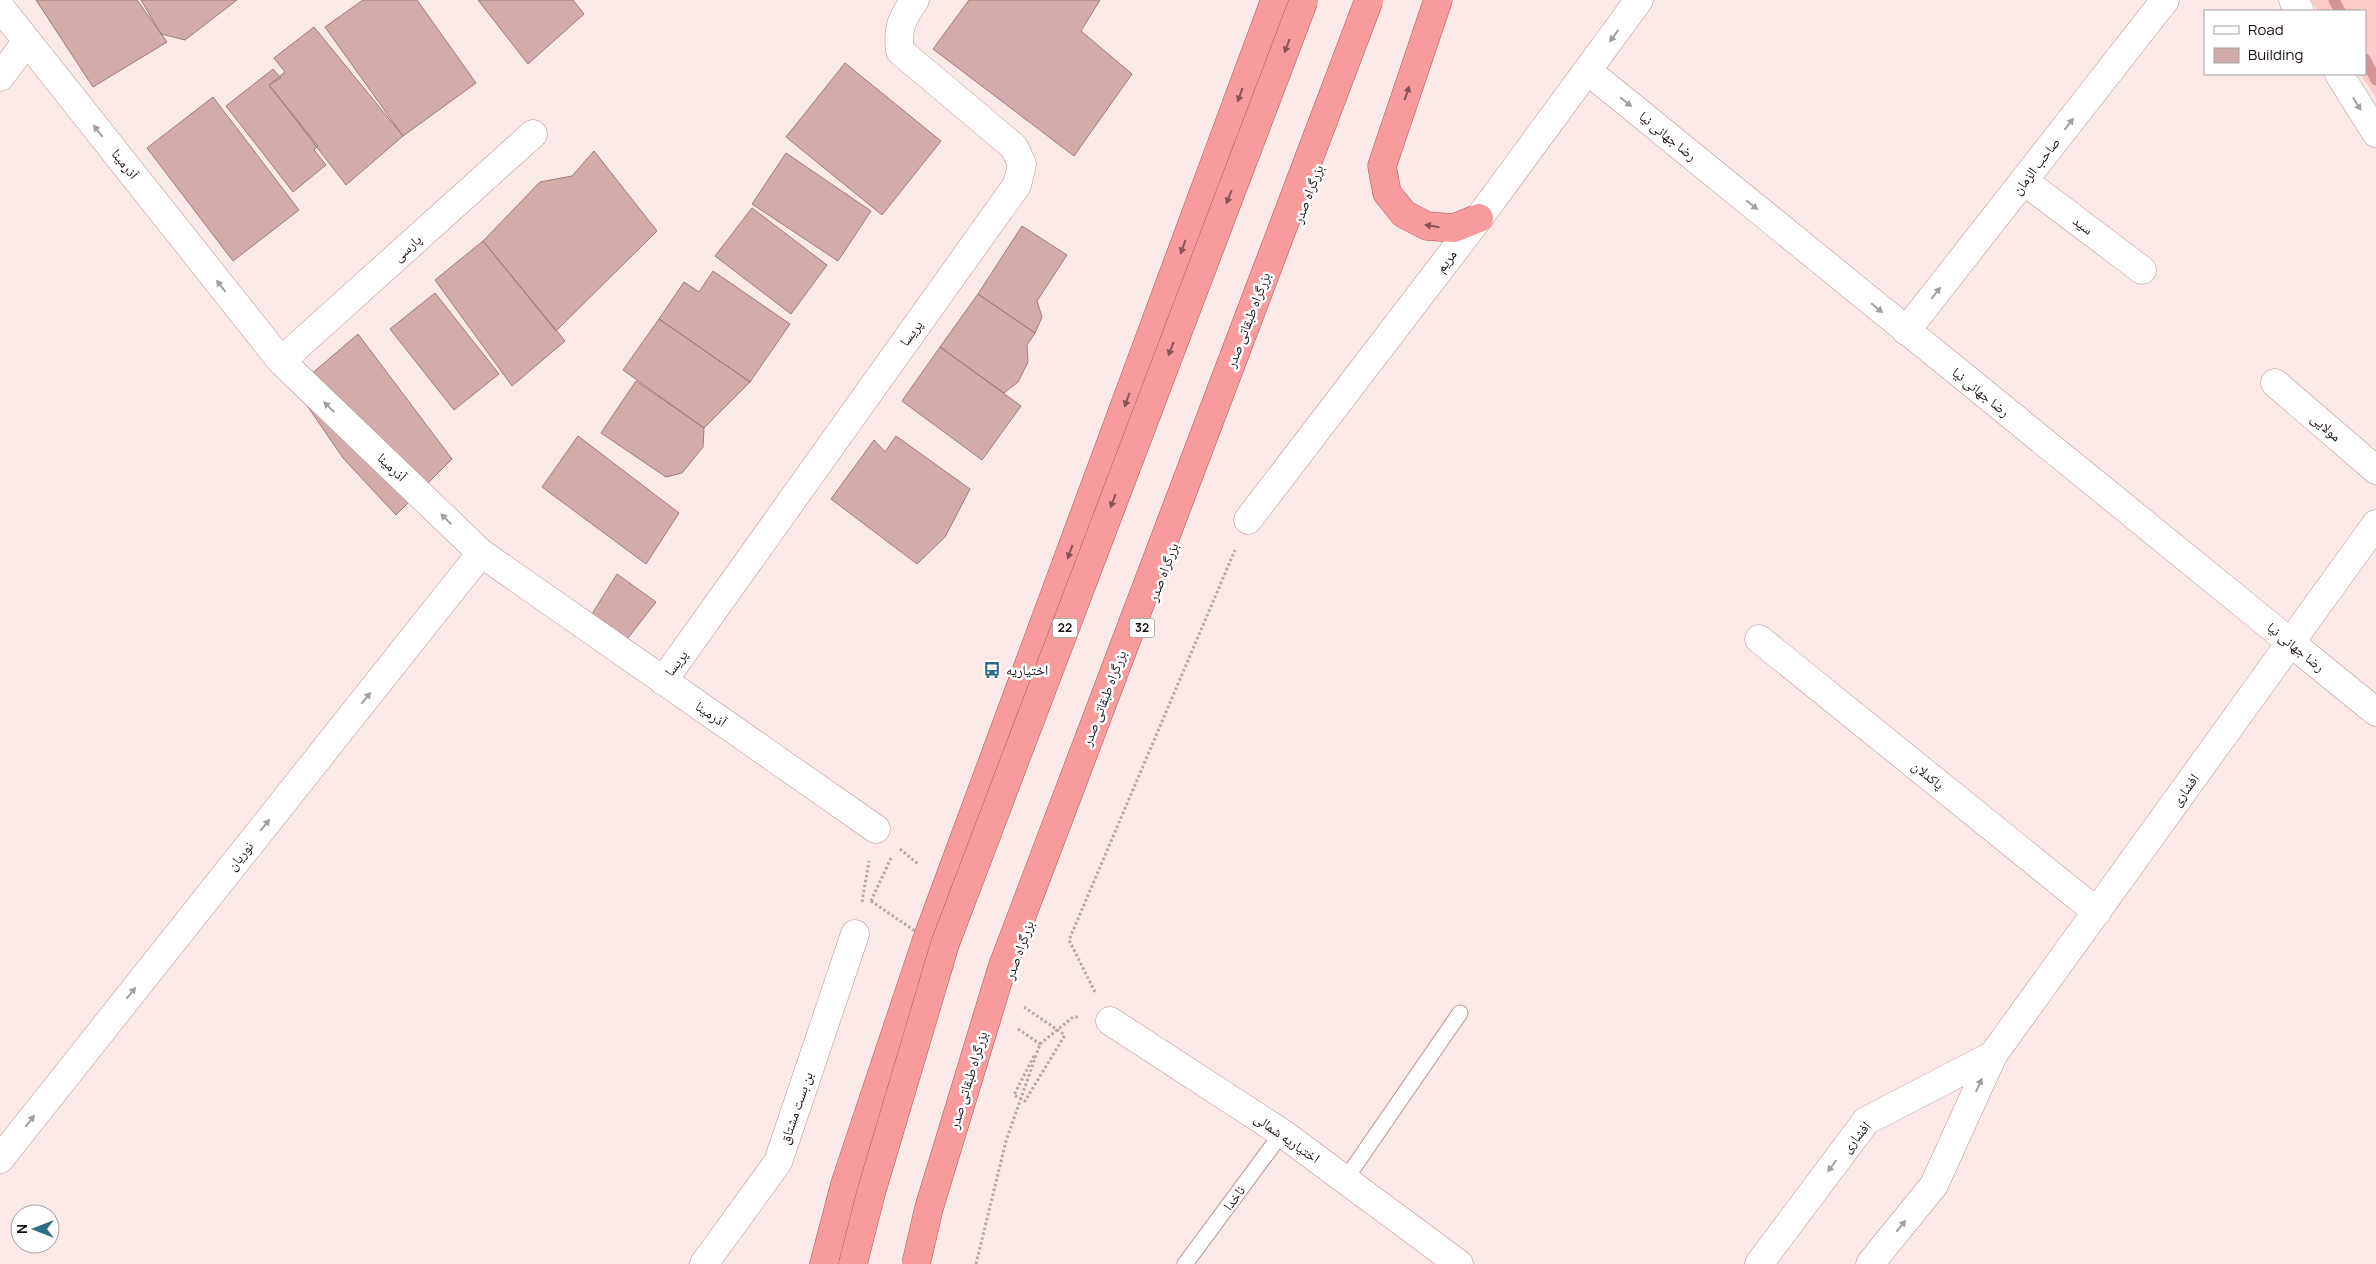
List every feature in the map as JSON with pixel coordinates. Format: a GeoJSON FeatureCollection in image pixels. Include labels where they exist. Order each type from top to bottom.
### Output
{"type":"FeatureCollection","features":[{"type":"Feature","properties":{"kind":"highway"},"geometry":{"type":"LineString","coordinates":[[824,1264],[845,1184],[946,886],[1275,0]]}},
{"type":"Feature","properties":{"kind":"highway","name":"22"},"geometry":{"type":"LineString","coordinates":[[854,1264],[871,1193],[945,944],[1304,0]]}},
{"type":"Feature","properties":{"kind":"highway","name":"بزرگراه طبقاتی صدر"},"geometry":{"type":"LineString","coordinates":[[916,1264],[929,1208],[1002,968],[1369,0]]}},
{"type":"Feature","properties":{"kind":"highway","name":"بزرگراه صدر"},"geometry":{"type":"LineString","coordinates":[[925,1264],[937,1211],[1010,970],[1382,0]]}},
{"type":"Feature","properties":{"kind":"highway"},"geometry":{"type":"LineString","coordinates":[[1438,0],[1382,166],[1388,193],[1404,214],[1427,226],[1454,228],[1479,218]]}},
{"type":"Feature","properties":{"kind":"street","name":"پریسا"},"geometry":{"type":"LineString","coordinates":[[663,680],[1017,185],[1022,164],[1014,147],[900,50],[898,32],[906,12],[915,0]]}},
{"type":"Feature","properties":{"kind":"street","name":"مریم"},"geometry":{"type":"LineString","coordinates":[[1248,520],[1479,218],[1639,0]]}},
{"type":"Feature","properties":{"kind":"street","name":"صاحب الزمان"},"geometry":{"type":"LineString","coordinates":[[1906,331],[2165,0]]}},
{"type":"Feature","properties":{"kind":"street","name":"آذرمینا"},"geometry":{"type":"LineString","coordinates":[[0,7],[281,361],[481,553],[886,838]]}},
{"type":"Feature","properties":{"kind":"street"},"geometry":{"type":"LineString","coordinates":[[0,78],[27,41]]}},
{"type":"Feature","properties":{"kind":"street","name":"رضا جهانی نیا"},"geometry":{"type":"LineString","coordinates":[[1588,71],[2376,712]]}},
{"type":"Feature","properties":{"kind":"street"},"geometry":{"type":"LineString","coordinates":[[2340,75],[2376,133]]}},
{"type":"Feature","properties":{"kind":"street","name":"پارسی"},"geometry":{"type":"LineString","coordinates":[[281,361],[533,134]]}},
{"type":"Feature","properties":{"kind":"street","name":"سید"},"geometry":{"type":"LineString","coordinates":[[2024,181],[2142,270]]}},
{"type":"Feature","properties":{"kind":"street","name":"مولایی"},"geometry":{"type":"LineString","coordinates":[[2275,383],[2376,470]]}},
{"type":"Feature","properties":{"kind":"street","name":"افشاری"},"geometry":{"type":"LineString","coordinates":[[1870,1264],[1934,1185],[1993,1055],[2376,524]]}},
{"type":"Feature","properties":{"kind":"street","name":"نوریان"},"geometry":{"type":"LineString","coordinates":[[0,1159],[481,553]]}},
{"type":"Feature","properties":{"kind":"street","name":"پاکدلان"},"geometry":{"type":"LineString","coordinates":[[1759,639],[2097,912]]}},
{"type":"Feature","properties":{"kind":"street","name":"بن بست مشتاق"},"geometry":{"type":"LineString","coordinates":[[704,1264],[778,1162],[855,934]]}},
{"type":"Feature","properties":{"kind":"street","name":"اختیاریه شمالی"},"geometry":{"type":"LineString","coordinates":[[1110,1021],[1282,1133],[1459,1264]]}},
{"type":"Feature","properties":{"kind":"street","name":"افشاری"},"geometry":{"type":"LineString","coordinates":[[1759,1264],[1866,1121],[1993,1055]]}},
{"type":"Feature","properties":{"kind":"lane"},"geometry":{"type":"LineString","coordinates":[[1345,1180],[1460,1013]]}},
{"type":"Feature","properties":{"kind":"lane","name":"ناخدا"},"geometry":{"type":"LineString","coordinates":[[1185,1264],[1282,1133]]}},
{"type":"Feature","properties":{"kind":"path"},"geometry":{"type":"LineString","coordinates":[[1110,1021],[1070,940],[1248,520]]}},
{"type":"Feature","properties":{"kind":"path"},"geometry":{"type":"LineString","coordinates":[[886,838],[946,886]]}},
{"type":"Feature","properties":{"kind":"path"},"geometry":{"type":"LineString","coordinates":[[871,901],[886,838]]}},
{"type":"Feature","properties":{"kind":"path"},"geometry":{"type":"LineString","coordinates":[[855,934],[886,838]]}},
{"type":"Feature","properties":{"kind":"path"},"geometry":{"type":"LineString","coordinates":[[1065,1035],[1025,1101],[1014,1094],[1040,1044],[1073,1017],[1110,1021]]}},
{"type":"Feature","properties":{"kind":"path"},"geometry":{"type":"LineString","coordinates":[[976,1264],[1006,1141],[1040,1044]]}},
{"type":"Feature","properties":{"kind":"shaded area"},"geometry":{"type":"Polygon","coordinates":[[[2311,0],[2376,0],[2376,98],[2361,75],[2366,75],[2366,10],[2317,10],[2311,0]]]}},
{"type":"Feature","properties":{"kind":"building"},"geometry":{"type":"Polygon","coordinates":[[[36,0],[137,0],[167,42],[93,87],[36,0]]]}},
{"type":"Feature","properties":{"kind":"building"},"geometry":{"type":"Polygon","coordinates":[[[141,0],[237,0],[185,40],[161,34],[141,0]]]}},
{"type":"Feature","properties":{"kind":"building"},"geometry":{"type":"Polygon","coordinates":[[[363,0],[417,0],[476,83],[403,136],[325,27],[363,0]]]}},
{"type":"Feature","properties":{"kind":"building"},"geometry":{"type":"Polygon","coordinates":[[[478,0],[573,0],[584,14],[528,64],[478,0]]]}},
{"type":"Feature","properties":{"kind":"building"},"geometry":{"type":"Polygon","coordinates":[[[969,0],[1100,0],[1081,31],[1132,74],[1074,156],[933,49],[969,0]]]}},
{"type":"Feature","properties":{"kind":"building"},"geometry":{"type":"Polygon","coordinates":[[[314,27],[403,136],[346,185],[269,85],[285,72],[274,58],[314,27]]]}},
{"type":"Feature","properties":{"kind":"building"},"geometry":{"type":"Polygon","coordinates":[[[845,63],[941,141],[882,215],[786,137],[845,63]]]}},
{"type":"Feature","properties":{"kind":"building"},"geometry":{"type":"Polygon","coordinates":[[[273,69],[281,78],[269,85],[318,146],[314,150],[326,165],[293,192],[226,106],[273,69]]]}},
{"type":"Feature","properties":{"kind":"building"},"geometry":{"type":"Polygon","coordinates":[[[213,97],[299,210],[233,261],[147,148],[213,97]]]}},
{"type":"Feature","properties":{"kind":"building"},"geometry":{"type":"Polygon","coordinates":[[[594,151],[657,231],[556,331],[483,241],[540,182],[572,176],[594,151]]]}},
{"type":"Feature","properties":{"kind":"building"},"geometry":{"type":"Polygon","coordinates":[[[786,153],[871,211],[838,261],[752,204],[786,153]]]}},
{"type":"Feature","properties":{"kind":"building"},"geometry":{"type":"Polygon","coordinates":[[[752,208],[827,265],[791,314],[715,256],[752,208]]]}},
{"type":"Feature","properties":{"kind":"building"},"geometry":{"type":"Polygon","coordinates":[[[1022,226],[1067,255],[1037,301],[1042,317],[1035,333],[978,294],[1022,226]]]}},
{"type":"Feature","properties":{"kind":"building"},"geometry":{"type":"Polygon","coordinates":[[[483,241],[565,341],[512,386],[435,280],[483,241]]]}},
{"type":"Feature","properties":{"kind":"building"},"geometry":{"type":"Polygon","coordinates":[[[713,271],[790,324],[750,382],[659,319],[684,282],[699,292],[713,271]]]}},
{"type":"Feature","properties":{"kind":"building"},"geometry":{"type":"Polygon","coordinates":[[[435,293],[499,374],[454,410],[390,329],[435,293]]]}},
{"type":"Feature","properties":{"kind":"building"},"geometry":{"type":"Polygon","coordinates":[[[978,294],[1035,333],[1027,345],[1028,362],[1018,382],[1004,393],[940,347],[978,294]]]}},
{"type":"Feature","properties":{"kind":"building"},"geometry":{"type":"Polygon","coordinates":[[[659,319],[750,382],[704,428],[623,370],[659,319]]]}},
{"type":"Feature","properties":{"kind":"building"},"geometry":{"type":"Polygon","coordinates":[[[358,334],[452,459],[396,515],[343,458],[295,388],[358,334]]]}},
{"type":"Feature","properties":{"kind":"building"},"geometry":{"type":"Polygon","coordinates":[[[940,347],[1021,406],[982,460],[902,401],[940,347]]]}},
{"type":"Feature","properties":{"kind":"building"},"geometry":{"type":"Polygon","coordinates":[[[636,381],[704,428],[703,447],[682,473],[666,477],[601,433],[636,381]]]}},
{"type":"Feature","properties":{"kind":"building"},"geometry":{"type":"Polygon","coordinates":[[[578,436],[679,513],[646,564],[542,487],[578,436]]]}},
{"type":"Feature","properties":{"kind":"building"},"geometry":{"type":"Polygon","coordinates":[[[896,436],[970,489],[945,537],[917,564],[831,499],[874,440],[885,452],[896,436]]]}},
{"type":"Feature","properties":{"kind":"building"},"geometry":{"type":"Polygon","coordinates":[[[617,574],[656,602],[628,638],[612,638],[590,617],[617,574]]]}},
{"type":"Feature","properties":{"kind":"waterway"},"geometry":{"type":"LineString","coordinates":[[2334,0],[2339,10]]}},
{"type":"Feature","properties":{"kind":"waterway"},"geometry":{"type":"LineString","coordinates":[[2366,61],[2376,80]]}},
{"type":"Feature","properties":{"kind":"place","name":"اختیاریه"},"geometry":{"type":"Point","coordinates":[992,670]}}]}
